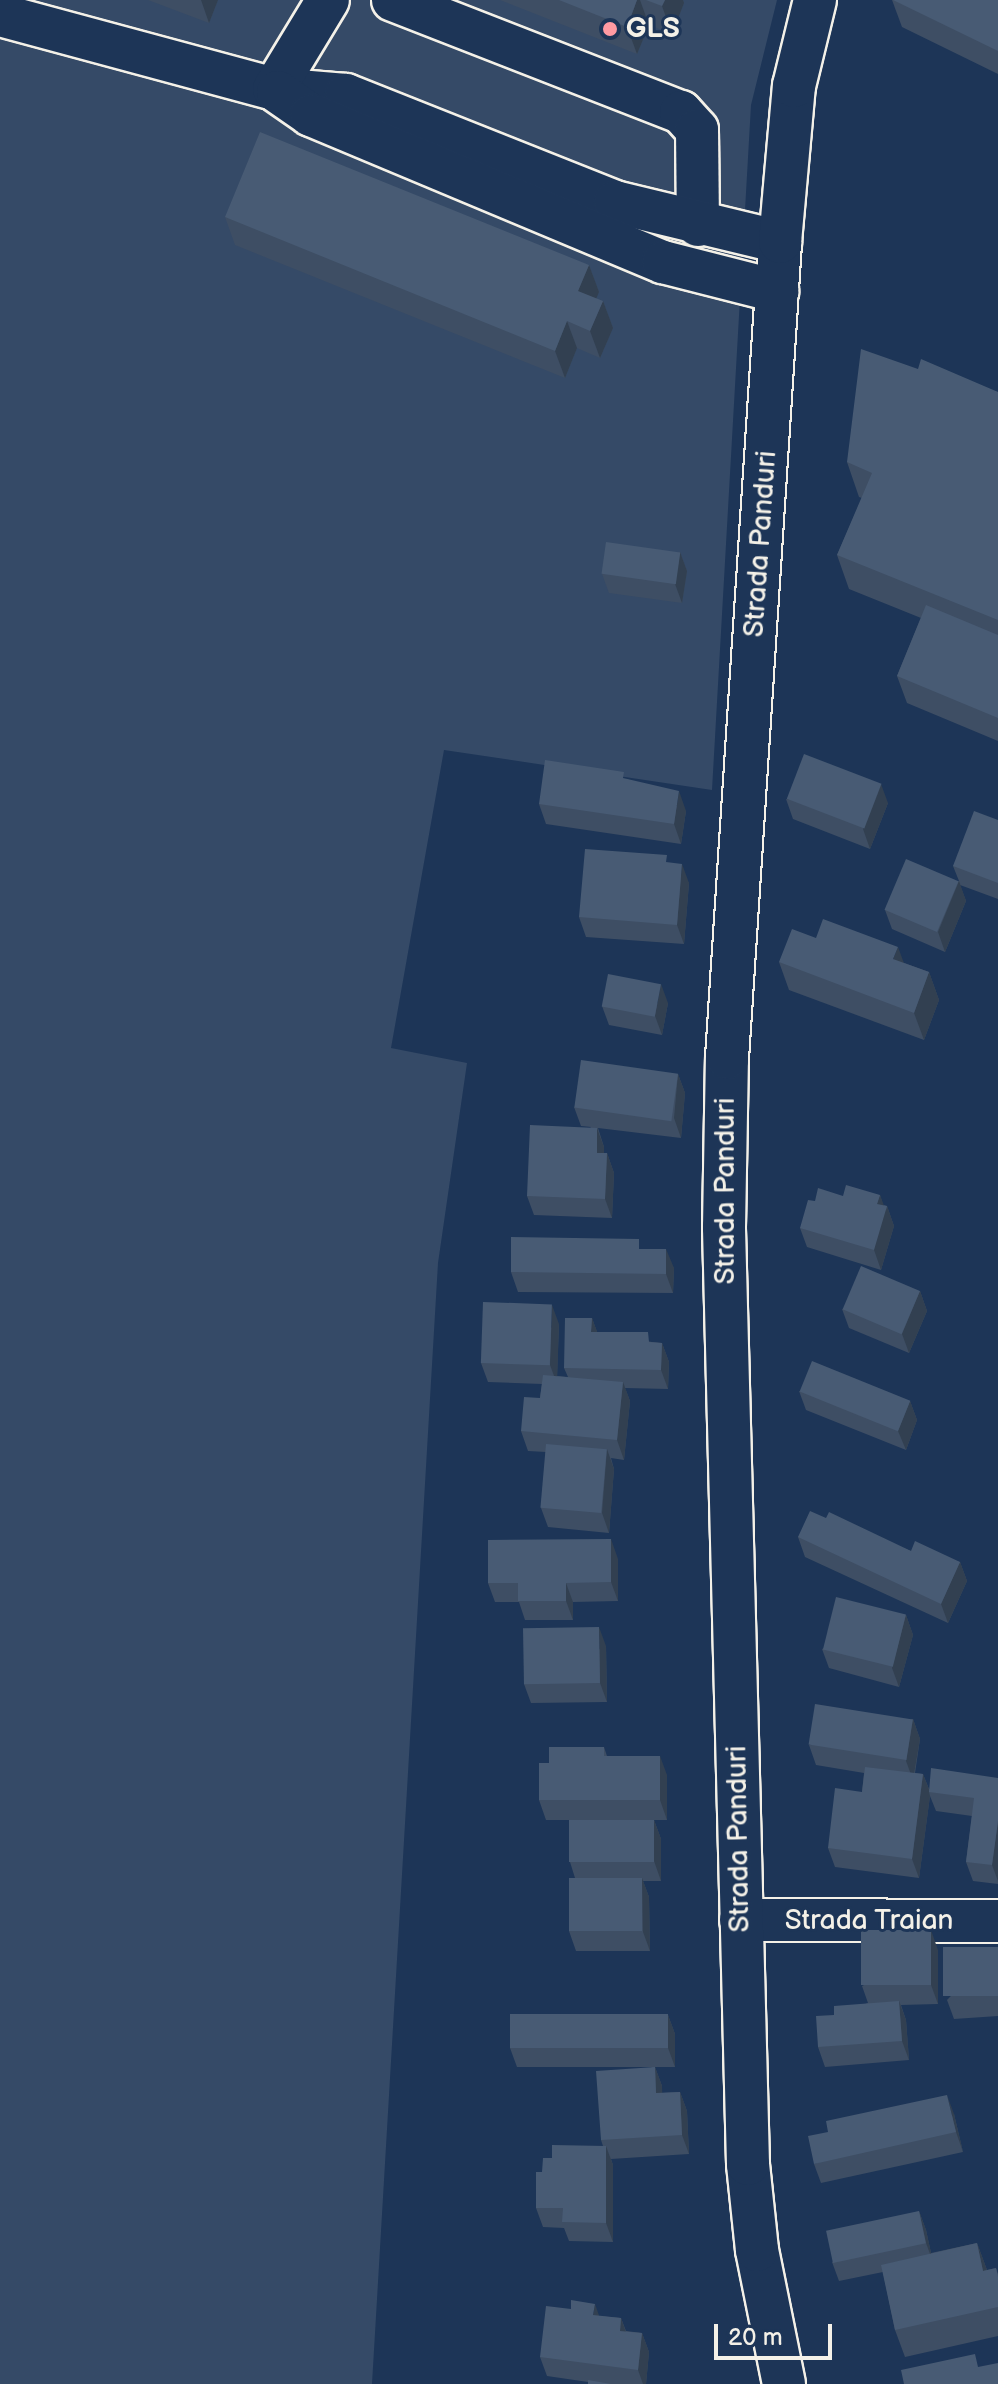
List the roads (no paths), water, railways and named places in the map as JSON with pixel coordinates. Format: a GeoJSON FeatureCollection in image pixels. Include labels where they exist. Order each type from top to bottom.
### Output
{"type":"FeatureCollection","features":[{"type":"Feature","properties":{"kind":"street"},"geometry":{"type":"LineString","coordinates":[[274,89],[328,0]]}},
{"type":"Feature","properties":{"kind":"street"},"geometry":{"type":"LineString","coordinates":[[393,0],[681,112],[697,130],[698,225]]}},
{"type":"Feature","properties":{"kind":"street","name":"Strada Panduri"},"geometry":{"type":"LineString","coordinates":[[784,2384],[757,2250],[748,2164],[724,1227],[727,1073],[780,242],[794,86],[815,0]]}},
{"type":"Feature","properties":{"kind":"street"},"geometry":{"type":"LineString","coordinates":[[0,15],[274,89],[346,95],[615,202],[698,225],[780,242]]}},
{"type":"Feature","properties":{"kind":"street"},"geometry":{"type":"LineString","coordinates":[[274,89],[311,115],[663,262],[777,291]]}},
{"type":"Feature","properties":{"kind":"street","name":"Strada Traian"},"geometry":{"type":"LineString","coordinates":[[741,1920],[998,1921]]}},
{"type":"Feature","properties":{"kind":"place","name":"GLS"},"geometry":{"type":"Point","coordinates":[610,29]}}]}
